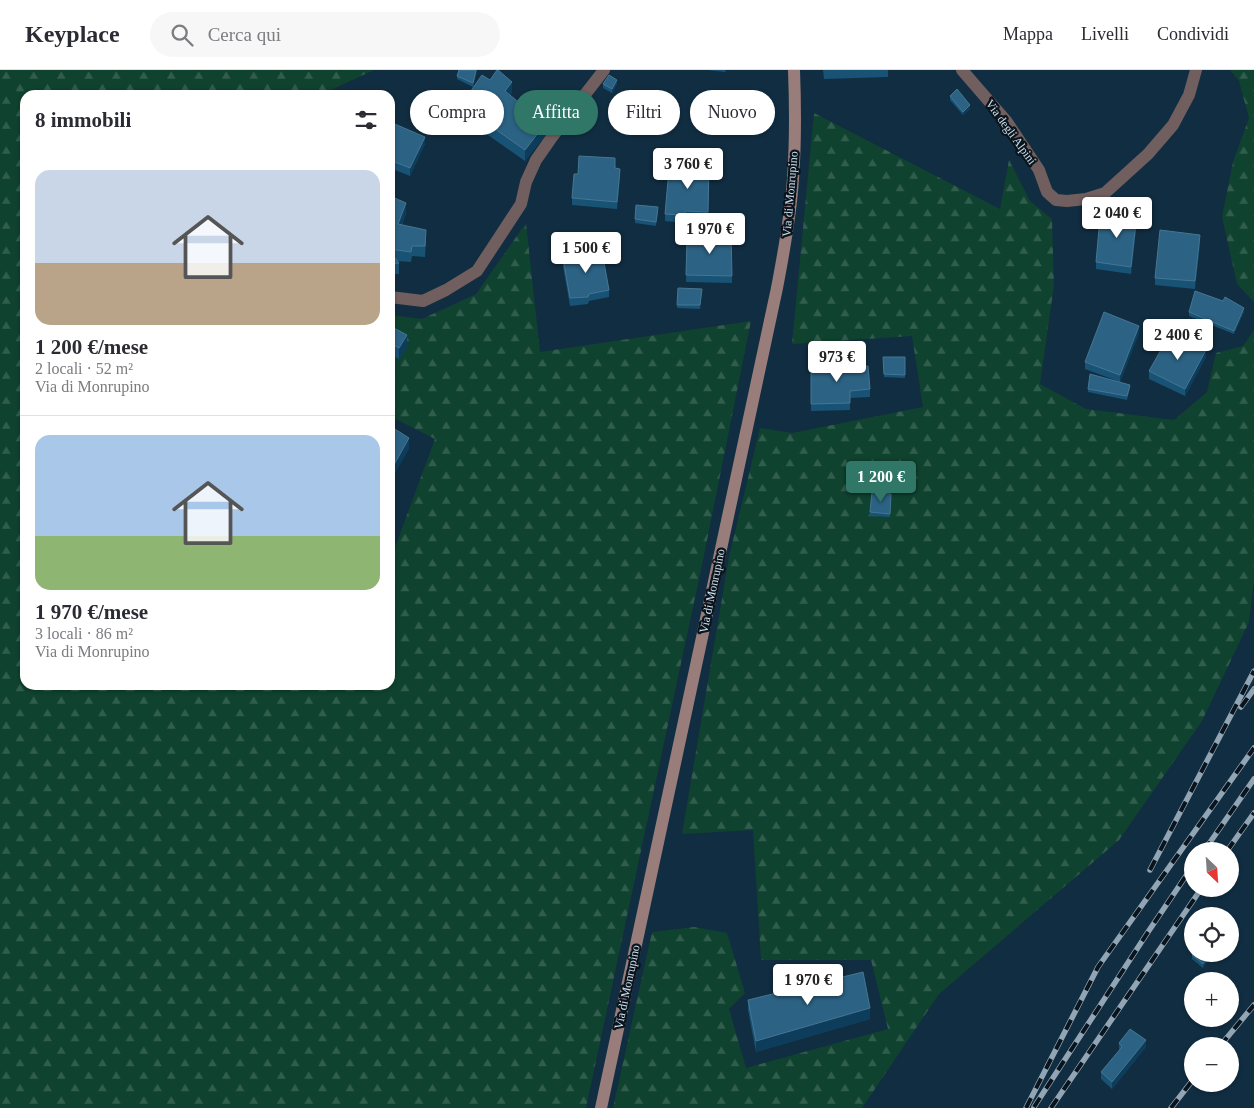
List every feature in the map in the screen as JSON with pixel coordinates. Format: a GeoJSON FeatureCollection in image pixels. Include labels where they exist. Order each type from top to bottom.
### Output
{"type":"FeatureCollection","features":[{"type":"Feature","properties":{"kind":"main road","name":"Via di Monrupino"},"geometry":{"type":"LineString","coordinates":[[601,1108],[777,288],[789,222],[796,125],[794,70]]}},
{"type":"Feature","properties":{"kind":"street"},"geometry":{"type":"LineString","coordinates":[[395,298],[423,300],[446,290],[477,270],[521,204],[526,182],[536,160],[604,70]]}},
{"type":"Feature","properties":{"kind":"street","name":"Via degli Alpini"},"geometry":{"type":"LineString","coordinates":[[962,70],[1007,122],[1039,170],[1047,192],[1056,200],[1067,201],[1086,199],[1105,193],[1148,154],[1173,125],[1189,95],[1196,70]]}},
{"type":"Feature","properties":{"kind":"green space"},"geometry":{"type":"Polygon","coordinates":[[[0,70],[374,70],[331,90],[20,90],[20,690],[395,690],[395,547],[435,439],[395,419],[395,316],[422,319],[476,294],[526,223],[540,352],[751,321],[702,565],[586,1108],[0,1108],[0,70]]]}},
{"type":"Feature","properties":{"kind":"green space"},"geometry":{"type":"Polygon","coordinates":[[[1230,70],[1254,70],[1254,302],[1237,284],[1222,217],[1233,162],[1249,118],[1239,81],[1230,70]]]}},
{"type":"Feature","properties":{"kind":"green space"},"geometry":{"type":"Polygon","coordinates":[[[814,113],[1000,209],[1009,160],[1030,201],[1052,219],[1054,285],[1040,384],[1086,409],[1174,420],[1207,392],[1216,353],[1243,346],[1254,330],[1254,580],[1249,622],[1202,721],[1119,840],[939,994],[862,1108],[613,1108],[652,932],[694,927],[727,933],[745,993],[729,1009],[746,1068],[888,1029],[871,960],[761,960],[753,830],[682,834],[729,557],[760,428],[792,433],[923,407],[912,336],[792,344],[814,113]]]}},
{"type":"Feature","properties":{"kind":"building"},"geometry":{"type":"Polygon","coordinates":[[[459,70],[476,70],[473,83],[457,76],[459,70]]]}},
{"type":"Feature","properties":{"kind":"building"},"geometry":{"type":"Polygon","coordinates":[[[498,70],[512,82],[505,91],[514,98],[514,135],[537,135],[525,150],[504,135],[504,90],[472,90],[482,75],[490,80],[498,70]]]}},
{"type":"Feature","properties":{"kind":"building"},"geometry":{"type":"Polygon","coordinates":[[[609,75],[617,80],[612,89],[603,84],[609,75]]]}},
{"type":"Feature","properties":{"kind":"building"},"geometry":{"type":"Polygon","coordinates":[[[957,89],[970,105],[963,112],[950,96],[957,89]]]}},
{"type":"Feature","properties":{"kind":"building"},"geometry":{"type":"Polygon","coordinates":[[[395,124],[410,131],[410,135],[425,137],[410,168],[395,162],[395,124]]]}},
{"type":"Feature","properties":{"kind":"building"},"geometry":{"type":"Polygon","coordinates":[[[579,156],[615,158],[615,168],[620,169],[617,202],[572,198],[574,174],[578,174],[579,156]]]}},
{"type":"Feature","properties":{"kind":"building"},"geometry":{"type":"Polygon","coordinates":[[[688,165],[709,167],[708,212],[685,211],[684,215],[665,214],[669,169],[688,165]]]}},
{"type":"Feature","properties":{"kind":"building"},"geometry":{"type":"Polygon","coordinates":[[[395,198],[406,203],[398,224],[426,230],[425,246],[412,246],[411,252],[395,250],[395,198]]]}},
{"type":"Feature","properties":{"kind":"building"},"geometry":{"type":"Polygon","coordinates":[[[636,205],[658,207],[656,222],[635,219],[636,205]]]}},
{"type":"Feature","properties":{"kind":"building"},"geometry":{"type":"Polygon","coordinates":[[[1114,211],[1137,213],[1131,267],[1096,262],[1100,218],[1113,219],[1114,211]]]}},
{"type":"Feature","properties":{"kind":"building"},"geometry":{"type":"Polygon","coordinates":[[[1160,230],[1200,235],[1195,281],[1155,278],[1160,230]]]}},
{"type":"Feature","properties":{"kind":"building"},"geometry":{"type":"Polygon","coordinates":[[[702,231],[731,232],[732,276],[686,275],[687,239],[702,238],[702,231]]]}},
{"type":"Feature","properties":{"kind":"building"},"geometry":{"type":"Polygon","coordinates":[[[601,246],[609,290],[589,294],[588,297],[570,298],[563,258],[590,253],[588,248],[601,246]]]}},
{"type":"Feature","properties":{"kind":"building"},"geometry":{"type":"Polygon","coordinates":[[[678,288],[702,289],[700,305],[677,305],[678,288]]]}},
{"type":"Feature","properties":{"kind":"building"},"geometry":{"type":"Polygon","coordinates":[[[1195,291],[1223,301],[1225,297],[1244,308],[1234,331],[1189,312],[1195,291]]]}},
{"type":"Feature","properties":{"kind":"building"},"geometry":{"type":"Polygon","coordinates":[[[1104,312],[1139,326],[1120,375],[1085,362],[1104,312]]]}},
{"type":"Feature","properties":{"kind":"building"},"geometry":{"type":"Polygon","coordinates":[[[395,329],[407,335],[399,348],[395,346],[395,329]]]}},
{"type":"Feature","properties":{"kind":"building"},"geometry":{"type":"Polygon","coordinates":[[[1171,332],[1206,350],[1185,389],[1149,371],[1171,332]]]}},
{"type":"Feature","properties":{"kind":"building"},"geometry":{"type":"Polygon","coordinates":[[[883,357],[905,357],[905,375],[884,374],[883,357]]]}},
{"type":"Feature","properties":{"kind":"building"},"geometry":{"type":"Polygon","coordinates":[[[820,363],[836,363],[837,367],[868,366],[870,389],[850,391],[850,403],[811,404],[811,369],[821,368],[820,363]]]}},
{"type":"Feature","properties":{"kind":"building"},"geometry":{"type":"Polygon","coordinates":[[[1090,374],[1130,385],[1127,396],[1088,389],[1090,374]]]}},
{"type":"Feature","properties":{"kind":"building"},"geometry":{"type":"Polygon","coordinates":[[[395,429],[409,438],[395,463],[395,429]]]}},
{"type":"Feature","properties":{"kind":"building"},"geometry":{"type":"Polygon","coordinates":[[[872,492],[891,494],[890,514],[870,512],[872,492]]]}},
{"type":"Feature","properties":{"kind":"building"},"geometry":{"type":"Polygon","coordinates":[[[863,972],[870,1008],[756,1041],[748,1000],[863,972]]]}},
{"type":"Feature","properties":{"kind":"building"},"geometry":{"type":"Polygon","coordinates":[[[1130,1029],[1146,1040],[1112,1082],[1101,1072],[1122,1047],[1119,1043],[1130,1029]]]}},
{"type":"Feature","properties":{"kind":"railway"},"geometry":{"type":"LineString","coordinates":[[1150,870],[1254,671]]}},
{"type":"Feature","properties":{"kind":"railway"},"geometry":{"type":"LineString","coordinates":[[1241,707],[1254,689]]}},
{"type":"Feature","properties":{"kind":"railway"},"geometry":{"type":"LineString","coordinates":[[1026,1108],[1098,967],[1254,748]]}},
{"type":"Feature","properties":{"kind":"railway"},"geometry":{"type":"LineString","coordinates":[[1210,842],[1254,779]]}},
{"type":"Feature","properties":{"kind":"railway"},"geometry":{"type":"LineString","coordinates":[[1233,842],[1254,813]]}},
{"type":"Feature","properties":{"kind":"railway"},"geometry":{"type":"LineString","coordinates":[[1034,1107],[1184,879]]}},
{"type":"Feature","properties":{"kind":"railway"},"geometry":{"type":"LineString","coordinates":[[1051,1108],[1195,898]]}},
{"type":"Feature","properties":{"kind":"railway"},"geometry":{"type":"LineString","coordinates":[[1227,1037],[1254,1005]]}},
{"type":"Feature","properties":{"kind":"railway"},"geometry":{"type":"LineString","coordinates":[[1171,1108],[1184,1091]]}}]}
